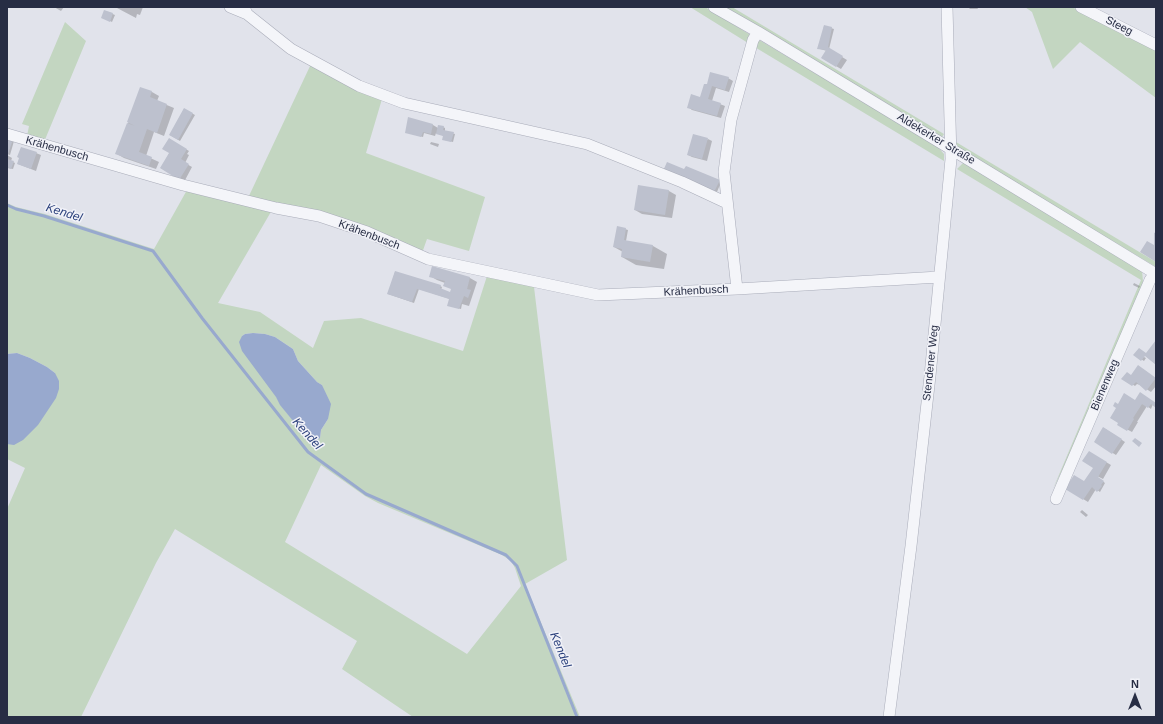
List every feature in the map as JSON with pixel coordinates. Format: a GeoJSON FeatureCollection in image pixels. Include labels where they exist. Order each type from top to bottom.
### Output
{"type":"FeatureCollection","features":[{"type":"Feature","properties":{"kind":"street"},"geometry":{"type":"LineString","coordinates":[[230,7],[245,11],[291,49],[359,86],[404,103],[587,144],[682,182],[727,203]]}},
{"type":"Feature","properties":{"kind":"street","name":"Aldekerker Straße"},"geometry":{"type":"LineString","coordinates":[[714,7],[758,32],[1156,274]]}},
{"type":"Feature","properties":{"kind":"street","name":"Stendener Weg"},"geometry":{"type":"LineString","coordinates":[[889,717],[912,538],[930,376],[951,149],[947,7]]}},
{"type":"Feature","properties":{"kind":"street","name":"Steeg"},"geometry":{"type":"LineString","coordinates":[[1081,7],[1156,45]]}},
{"type":"Feature","properties":{"kind":"street","name":"Krähenbusch"},"geometry":{"type":"LineString","coordinates":[[737,289],[724,172],[731,120],[752,40],[758,32]]}},
{"type":"Feature","properties":{"kind":"street","name":"Krähenbusch"},"geometry":{"type":"LineString","coordinates":[[7,134],[183,186],[276,208],[319,216],[367,232],[428,259],[598,296],[939,277]]}},
{"type":"Feature","properties":{"kind":"street","name":"Bienenweg"},"geometry":{"type":"LineString","coordinates":[[1056,499],[1150,280],[1156,274]]}},
{"type":"Feature","properties":{"kind":"green space"},"geometry":{"type":"Polygon","coordinates":[[[690,7],[705,7],[749,34],[751,37],[748,43],[690,7]]]}},
{"type":"Feature","properties":{"kind":"green space"},"geometry":{"type":"Polygon","coordinates":[[[724,7],[732,7],[944,134],[942,137],[937,136],[724,7]]]}},
{"type":"Feature","properties":{"kind":"green space"},"geometry":{"type":"Polygon","coordinates":[[[1025,7],[1072,7],[1156,50],[1156,98],[1080,42],[1053,69],[1032,12],[1025,7]]]}},
{"type":"Feature","properties":{"kind":"green space"},"geometry":{"type":"Polygon","coordinates":[[[65,22],[86,41],[44,142],[27,136],[29,126],[22,124],[65,22]]]}},
{"type":"Feature","properties":{"kind":"green space"},"geometry":{"type":"Polygon","coordinates":[[[757,41],[761,41],[937,146],[944,154],[944,161],[753,46],[757,41]]]}},
{"type":"Feature","properties":{"kind":"green space"},"geometry":{"type":"Polygon","coordinates":[[[311,64],[382,99],[366,153],[485,197],[469,251],[427,239],[422,253],[248,198],[311,64]]]}},
{"type":"Feature","properties":{"kind":"green space"},"geometry":{"type":"Polygon","coordinates":[[[956,142],[1156,262],[1156,267],[957,148],[956,142]]]}},
{"type":"Feature","properties":{"kind":"green space"},"geometry":{"type":"Polygon","coordinates":[[[964,162],[1142,270],[1143,282],[1122,340],[1094,405],[1053,489],[1141,280],[957,169],[964,162]]]}},
{"type":"Feature","properties":{"kind":"green space"},"geometry":{"type":"Polygon","coordinates":[[[187,190],[272,210],[218,303],[260,312],[313,348],[324,321],[361,318],[463,351],[487,276],[534,287],[567,560],[525,584],[580,717],[413,717],[342,669],[357,641],[175,529],[156,563],[81,717],[7,717],[7,509],[25,468],[7,459],[7,444],[14,444],[55,373],[30,358],[17,353],[7,354],[7,203],[154,249],[187,190]],[[253,333],[242,336],[281,405],[307,438],[320,438],[321,430],[328,419],[322,385],[317,382],[298,361],[293,349],[275,337],[253,333]],[[321,465],[285,542],[467,654],[521,586],[511,561],[502,555],[378,503],[365,496],[321,465]]]}},
{"type":"Feature","properties":{"kind":"water"},"geometry":{"type":"Polygon","coordinates":[[[253,333],[275,337],[293,349],[298,361],[317,382],[322,385],[331,404],[328,419],[321,430],[320,438],[316,441],[307,438],[280,405],[276,397],[242,351],[239,342],[242,336],[253,333]]]}},
{"type":"Feature","properties":{"kind":"water"},"geometry":{"type":"Polygon","coordinates":[[[17,353],[30,358],[55,373],[59,381],[59,389],[56,398],[38,425],[23,440],[14,445],[7,444],[7,354],[17,353]]]}},
{"type":"Feature","properties":{"kind":"building"},"geometry":{"type":"Polygon","coordinates":[[[104,10],[113,13],[110,22],[101,18],[104,10]]]}},
{"type":"Feature","properties":{"kind":"building"},"geometry":{"type":"Polygon","coordinates":[[[824,25],[832,27],[828,47],[843,56],[836,67],[821,58],[826,50],[817,49],[824,25]]]}},
{"type":"Feature","properties":{"kind":"building"},"geometry":{"type":"Polygon","coordinates":[[[710,72],[729,77],[725,90],[712,86],[708,99],[721,103],[717,116],[687,108],[691,94],[700,97],[704,84],[707,84],[710,72]]]}},
{"type":"Feature","properties":{"kind":"building"},"geometry":{"type":"Polygon","coordinates":[[[140,87],[152,91],[150,97],[167,104],[157,133],[147,129],[139,152],[152,157],[149,166],[115,154],[127,123],[135,126],[127,122],[140,87]]]}},
{"type":"Feature","properties":{"kind":"building"},"geometry":{"type":"Polygon","coordinates":[[[184,108],[193,113],[178,140],[169,135],[184,108]]]}},
{"type":"Feature","properties":{"kind":"building"},"geometry":{"type":"Polygon","coordinates":[[[408,117],[433,124],[431,134],[423,132],[421,137],[405,133],[408,117]]]}},
{"type":"Feature","properties":{"kind":"building"},"geometry":{"type":"Polygon","coordinates":[[[438,125],[444,126],[443,130],[454,132],[451,142],[442,140],[443,136],[436,134],[438,125]]]}},
{"type":"Feature","properties":{"kind":"building"},"geometry":{"type":"Polygon","coordinates":[[[693,134],[708,138],[702,159],[687,155],[693,134]]]}},
{"type":"Feature","properties":{"kind":"building"},"geometry":{"type":"Polygon","coordinates":[[[7,138],[13,139],[7,157],[7,138]]]}},
{"type":"Feature","properties":{"kind":"building"},"geometry":{"type":"Polygon","coordinates":[[[169,138],[187,149],[181,159],[189,164],[179,180],[160,168],[169,153],[162,149],[169,138]]]}},
{"type":"Feature","properties":{"kind":"building"},"geometry":{"type":"Polygon","coordinates":[[[21,147],[37,152],[31,169],[17,164],[19,158],[17,157],[21,147]]]}},
{"type":"Feature","properties":{"kind":"building"},"geometry":{"type":"Polygon","coordinates":[[[7,159],[14,161],[11,169],[7,167],[7,159]]]}},
{"type":"Feature","properties":{"kind":"building"},"geometry":{"type":"Polygon","coordinates":[[[667,162],[684,169],[686,166],[720,180],[714,192],[663,171],[667,162]]]}},
{"type":"Feature","properties":{"kind":"building"},"geometry":{"type":"Polygon","coordinates":[[[638,185],[669,190],[665,215],[634,210],[638,185]]]}},
{"type":"Feature","properties":{"kind":"building"},"geometry":{"type":"Polygon","coordinates":[[[617,226],[626,228],[624,240],[653,245],[650,262],[621,257],[622,249],[613,247],[617,226]]]}},
{"type":"Feature","properties":{"kind":"building"},"geometry":{"type":"Polygon","coordinates":[[[1156,232],[1156,262],[1140,252],[1147,241],[1154,245],[1154,233],[1156,232]]]}},
{"type":"Feature","properties":{"kind":"building"},"geometry":{"type":"Polygon","coordinates":[[[432,266],[470,277],[467,289],[471,290],[468,298],[464,296],[459,309],[447,306],[449,299],[417,289],[412,302],[387,294],[395,271],[441,285],[440,288],[450,292],[451,289],[443,286],[445,281],[429,277],[432,266]]]}},
{"type":"Feature","properties":{"kind":"building"},"geometry":{"type":"Polygon","coordinates":[[[1156,340],[1156,365],[1145,356],[1141,361],[1133,355],[1139,348],[1146,353],[1156,340]]]}},
{"type":"Feature","properties":{"kind":"building"},"geometry":{"type":"Polygon","coordinates":[[[1138,365],[1156,378],[1146,391],[1136,382],[1132,386],[1121,379],[1127,372],[1131,375],[1138,365]]]}},
{"type":"Feature","properties":{"kind":"building"},"geometry":{"type":"Polygon","coordinates":[[[1140,392],[1156,403],[1156,408],[1151,404],[1148,408],[1142,404],[1127,431],[1117,425],[1118,423],[1110,418],[1116,408],[1113,406],[1115,402],[1118,404],[1124,393],[1135,400],[1140,392]]]}},
{"type":"Feature","properties":{"kind":"building"},"geometry":{"type":"Polygon","coordinates":[[[1103,427],[1122,439],[1112,454],[1094,442],[1103,427]]]}},
{"type":"Feature","properties":{"kind":"building"},"geometry":{"type":"Polygon","coordinates":[[[1135,438],[1142,443],[1139,447],[1132,441],[1135,438]]]}},
{"type":"Feature","properties":{"kind":"building"},"geometry":{"type":"Polygon","coordinates":[[[1089,451],[1107,462],[1098,477],[1104,481],[1101,485],[1102,486],[1097,492],[1092,487],[1083,500],[1065,489],[1074,475],[1084,481],[1093,468],[1082,461],[1089,451]]]}},
{"type":"Feature","properties":{"kind":"waterway","name":"Kendel"},"geometry":{"type":"LineString","coordinates":[[7,205],[153,251],[202,318],[308,452],[366,494],[506,555],[517,566],[577,717]]}}]}
